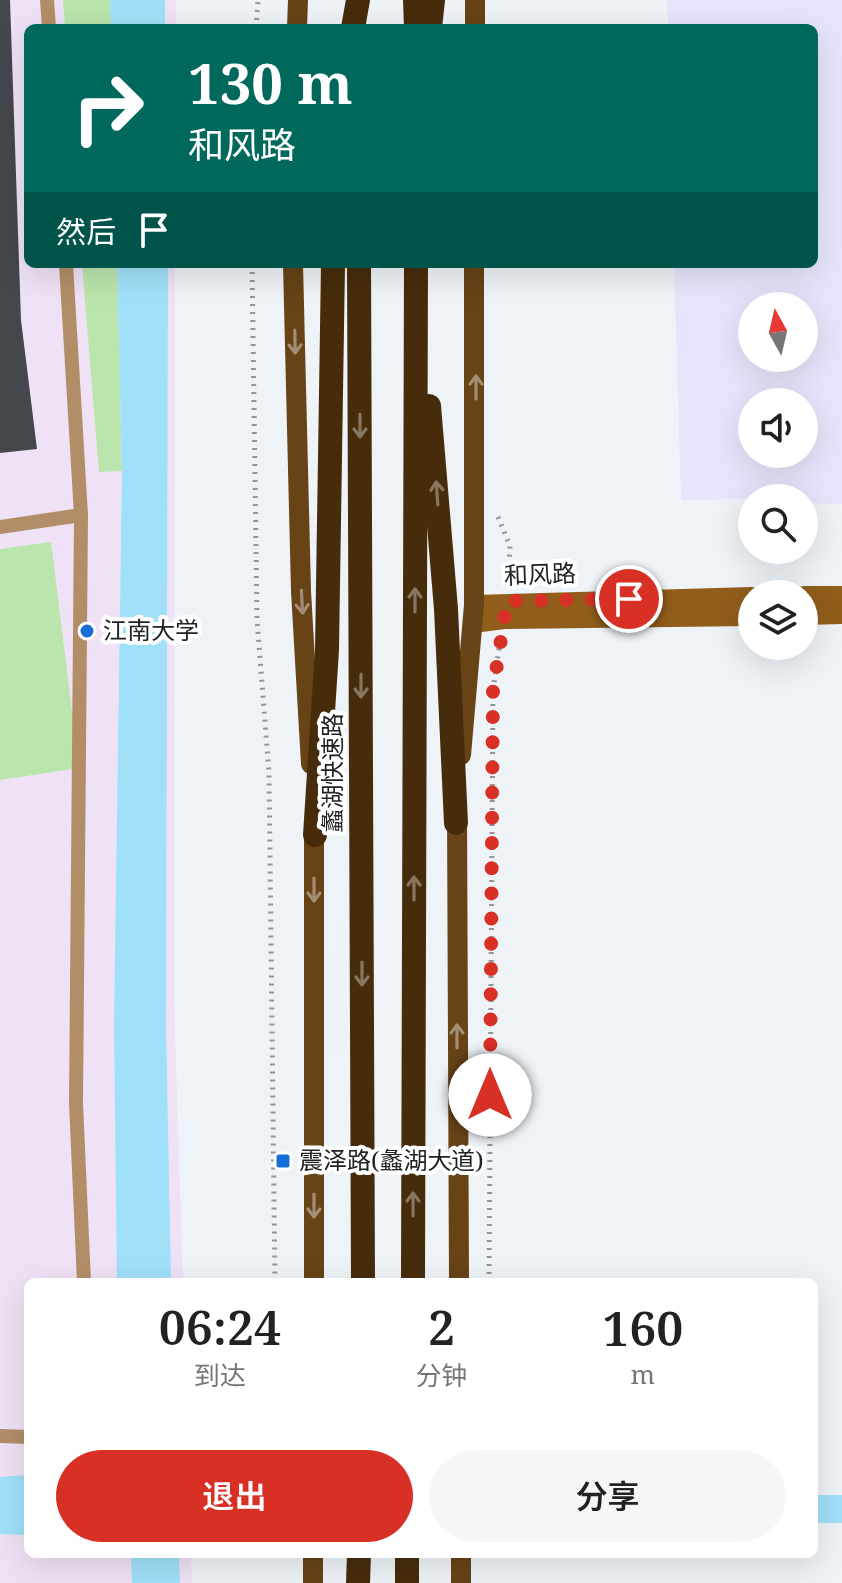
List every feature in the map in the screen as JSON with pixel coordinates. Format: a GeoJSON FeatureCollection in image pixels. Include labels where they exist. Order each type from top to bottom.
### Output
{"type":"FeatureCollection","features":[{"type":"Feature","properties":{"kind":"highway"},"geometry":{"type":"LineString","coordinates":[[356,24],[358,0]]}},
{"type":"Feature","properties":{"kind":"highway"},"geometry":{"type":"LineString","coordinates":[[415,0],[416,24]]}},
{"type":"Feature","properties":{"kind":"highway"},"geometry":{"type":"LineString","coordinates":[[430,24],[433,0]]}},
{"type":"Feature","properties":{"kind":"highway"},"geometry":{"type":"LineString","coordinates":[[315,835],[327,650],[333,268]]}},
{"type":"Feature","properties":{"kind":"highway","name":"蠡湖快速路"},"geometry":{"type":"LineString","coordinates":[[359,268],[363,1278]]}},
{"type":"Feature","properties":{"kind":"highway"},"geometry":{"type":"LineString","coordinates":[[416,268],[438,505],[456,823]]}},
{"type":"Feature","properties":{"kind":"highway"},"geometry":{"type":"LineString","coordinates":[[413,1278],[416,268]]}},
{"type":"Feature","properties":{"kind":"highway"},"geometry":{"type":"LineString","coordinates":[[358,1583],[359,1558]]}},
{"type":"Feature","properties":{"kind":"highway"},"geometry":{"type":"LineString","coordinates":[[407,1558],[407,1583]]}},
{"type":"Feature","properties":{"kind":"main road"},"geometry":{"type":"LineString","coordinates":[[297,24],[298,0]]}},
{"type":"Feature","properties":{"kind":"main road"},"geometry":{"type":"LineString","coordinates":[[475,0],[475,24]]}},
{"type":"Feature","properties":{"kind":"main road"},"geometry":{"type":"LineString","coordinates":[[293,268],[301,591],[315,835],[314,1278]]}},
{"type":"Feature","properties":{"kind":"main road"},"geometry":{"type":"LineString","coordinates":[[459,1278],[456,823],[474,614],[474,268]]}},
{"type":"Feature","properties":{"kind":"main road"},"geometry":{"type":"LineString","coordinates":[[313,1558],[313,1583]]}},
{"type":"Feature","properties":{"kind":"main road"},"geometry":{"type":"LineString","coordinates":[[461,1558],[461,1583]]}},
{"type":"Feature","properties":{"kind":"street"},"geometry":{"type":"LineString","coordinates":[[818,596],[842,596]]}},
{"type":"Feature","properties":{"kind":"street","name":"和风路"},"geometry":{"type":"LineString","coordinates":[[474,614],[738,598]]}},
{"type":"Feature","properties":{"kind":"street","name":"和风路"},"geometry":{"type":"LineString","coordinates":[[474,614],[504,619],[738,616]]}},
{"type":"Feature","properties":{"kind":"street"},"geometry":{"type":"LineString","coordinates":[[818,615],[842,614]]}},
{"type":"Feature","properties":{"kind":"lane"},"geometry":{"type":"LineString","coordinates":[[47,0],[49,24]]}},
{"type":"Feature","properties":{"kind":"lane"},"geometry":{"type":"LineString","coordinates":[[66,268],[81,515],[76,1103],[84,1278]]}},
{"type":"Feature","properties":{"kind":"lane"},"geometry":{"type":"LineString","coordinates":[[0,527],[81,515]]}},
{"type":"Feature","properties":{"kind":"lane"},"geometry":{"type":"LineString","coordinates":[[0,1436],[24,1437]]}},
{"type":"Feature","properties":{"kind":"path"},"geometry":{"type":"LineString","coordinates":[[256,24],[258,0]]}},
{"type":"Feature","properties":{"kind":"path"},"geometry":{"type":"LineString","coordinates":[[252,268],[257,619],[269,773],[275,1278]]}},
{"type":"Feature","properties":{"kind":"path"},"geometry":{"type":"LineString","coordinates":[[489,1278],[493,690],[504,619]]}},
{"type":"Feature","properties":{"kind":"shaded area","name":"江南大学"},"geometry":{"type":"Polygon","coordinates":[[[0,0],[176,0],[176,24],[24,24],[24,268],[175,268],[174,998],[183,1278],[24,1278],[24,1558],[191,1558],[192,1583],[0,1583],[0,0]]]}},
{"type":"Feature","properties":{"kind":"shaded area"},"geometry":{"type":"Polygon","coordinates":[[[667,0],[842,0],[842,504],[818,503],[818,484],[738,484],[738,499],[681,500],[674,268],[818,268],[818,24],[668,24],[667,0]]]}},
{"type":"Feature","properties":{"kind":"green space"},"geometry":{"type":"Polygon","coordinates":[[[63,0],[110,0],[111,24],[65,24],[63,0]]]}},
{"type":"Feature","properties":{"kind":"green space"},"geometry":{"type":"Polygon","coordinates":[[[82,268],[117,268],[122,471],[99,472],[82,268]]]}},
{"type":"Feature","properties":{"kind":"green space"},"geometry":{"type":"Polygon","coordinates":[[[51,542],[79,768],[0,780],[0,549],[51,542]]]}},
{"type":"Feature","properties":{"kind":"water"},"geometry":{"type":"Polygon","coordinates":[[[110,0],[165,0],[165,24],[111,24],[110,0]]]}},
{"type":"Feature","properties":{"kind":"water"},"geometry":{"type":"Polygon","coordinates":[[[117,268],[168,268],[166,1025],[171,1278],[117,1278],[114,1025],[122,471],[117,268]]]}},
{"type":"Feature","properties":{"kind":"water"},"geometry":{"type":"Polygon","coordinates":[[[24,1475],[24,1535],[0,1534],[0,1477],[24,1475]]]}},
{"type":"Feature","properties":{"kind":"water"},"geometry":{"type":"Polygon","coordinates":[[[131,1558],[179,1558],[180,1583],[132,1583],[131,1558]]]}},
{"type":"Feature","properties":{"kind":"building"},"geometry":{"type":"Polygon","coordinates":[[[0,0],[10,0],[21,320],[37,449],[0,453],[0,0]]]}},
{"type":"Feature","properties":{"kind":"waterway"},"geometry":{"type":"LineString","coordinates":[[818,1509],[842,1509]]}},
{"type":"Feature","properties":{"kind":"place","name":"江南大学"},"geometry":{"type":"Point","coordinates":[87,631]}},
{"type":"Feature","properties":{"kind":"place","name":"震泽路(蠡湖大道)"},"geometry":{"type":"Point","coordinates":[283,1161]}},
{"type":"Feature","properties":{"kind":"route"},"geometry":{"type":"LineString","coordinates":[[490,1095],[493,690],[507,601],[629,599]]}}]}
